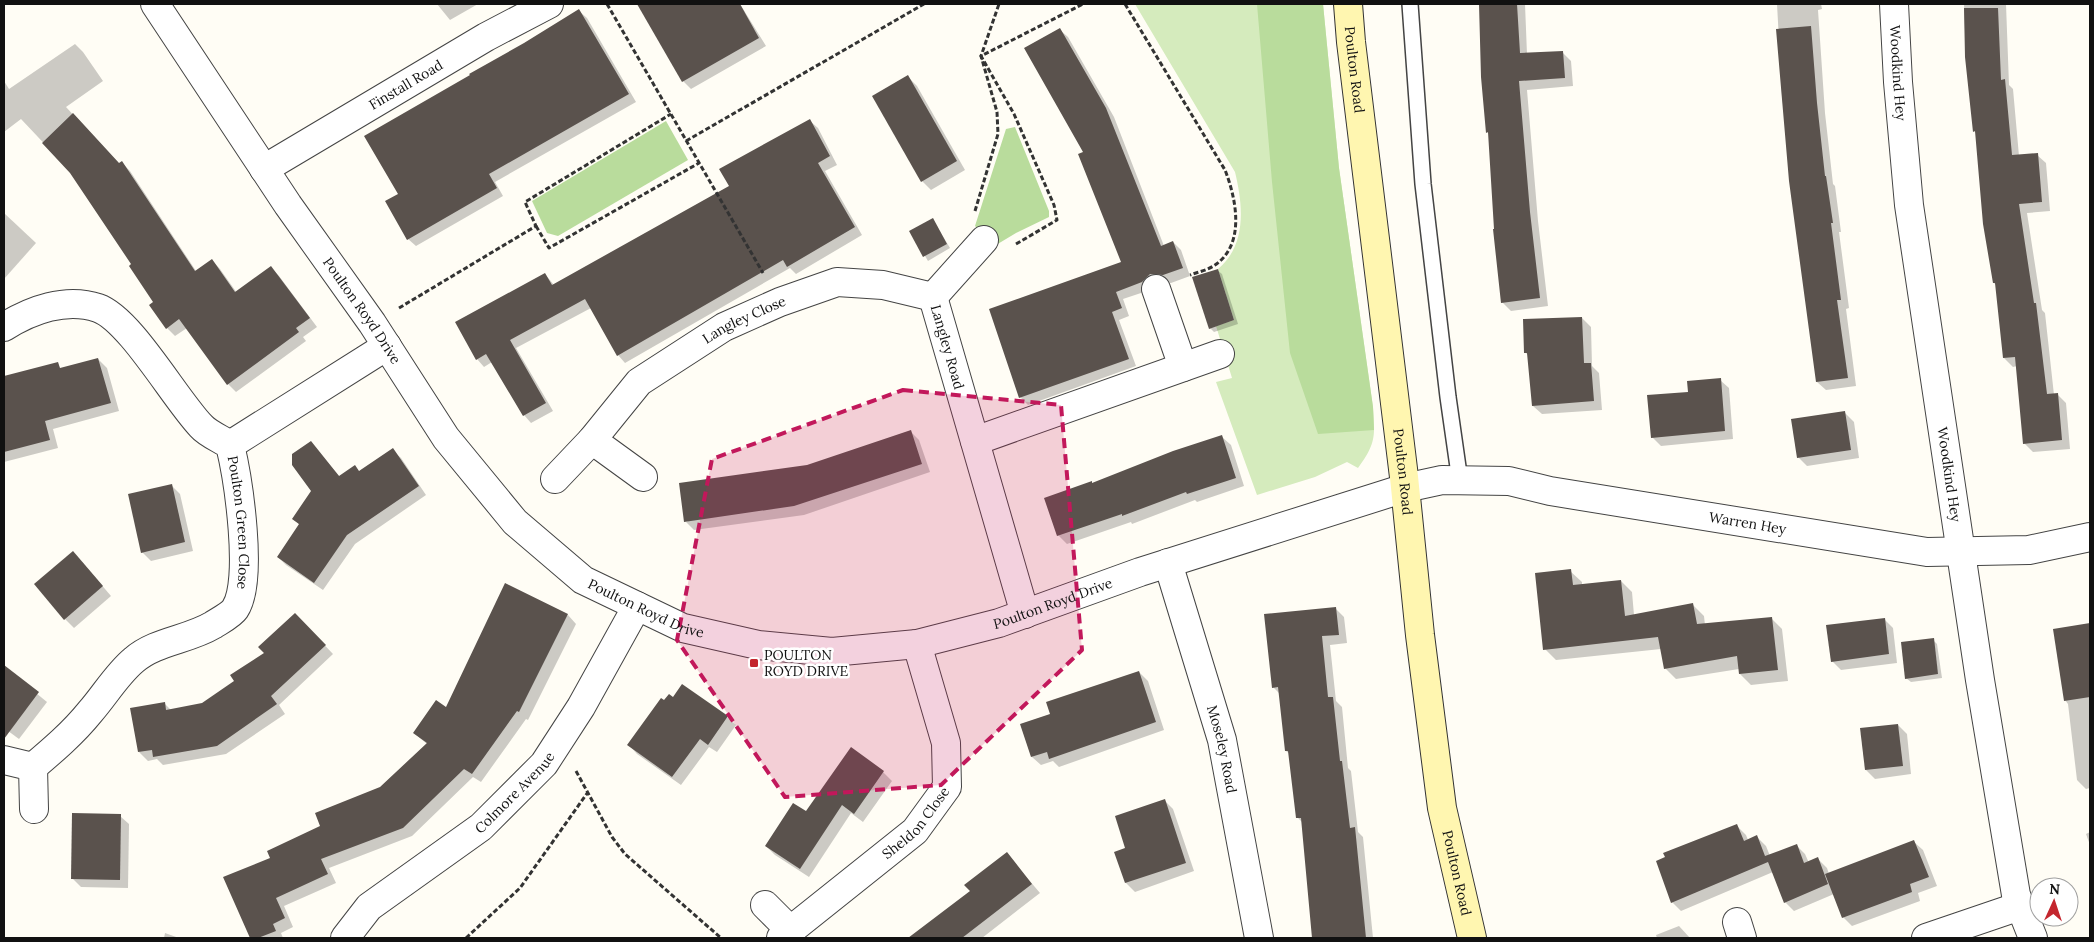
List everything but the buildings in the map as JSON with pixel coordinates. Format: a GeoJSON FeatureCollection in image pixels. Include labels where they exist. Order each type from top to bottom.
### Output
{"type":"FeatureCollection","features":[{"type":"Feature","properties":{"kind":"street","name":"Poulton Royd Drive"},"geometry":{"type":"LineString","coordinates":[[155,4],[264,168],[372,323],[446,438],[515,522],[584,580],[683,628],[758,645],[832,652],[917,644],[999,623],[1168,563],[1405,488]]}},
{"type":"Feature","properties":{"kind":"street","name":"Finstall Road"},"geometry":{"type":"LineString","coordinates":[[264,168],[486,37],[549,4]]}},
{"type":"Feature","properties":{"kind":"street","name":"Poulton Road"},"geometry":{"type":"LineString","coordinates":[[1348,4],[1384,323],[1405,488],[1420,635],[1442,808],[1472,938]]}},
{"type":"Feature","properties":{"kind":"street","name":"Woodkind Hey"},"geometry":{"type":"LineString","coordinates":[[1894,4],[1898,82],[1909,205],[2008,849],[2016,895],[2033,938]]}},
{"type":"Feature","properties":{"kind":"street","name":"Langley Road"},"geometry":{"type":"LineString","coordinates":[[984,240],[933,296],[1025,614]]}},
{"type":"Feature","properties":{"kind":"street","name":"Langley Close"},"geometry":{"type":"LineString","coordinates":[[555,479],[592,440],[639,382],[724,327],[780,302],[837,282],[883,285],[933,296]]}},
{"type":"Feature","properties":{"kind":"street"},"geometry":{"type":"LineString","coordinates":[[1156,289],[1183,367]]}},
{"type":"Feature","properties":{"kind":"street","name":"Poulton Green Close"},"geometry":{"type":"LineString","coordinates":[[4,327],[23,315],[56,305],[78,304],[100,308],[124,326],[202,428],[230,445],[235,466],[243,526],[244,582],[234,609],[212,625],[156,646],[134,659],[77,726],[33,767]]}},
{"type":"Feature","properties":{"kind":"street","name":"Poulton Green Close"},"geometry":{"type":"LineString","coordinates":[[230,445],[387,346]]}},
{"type":"Feature","properties":{"kind":"street"},"geometry":{"type":"LineString","coordinates":[[975,441],[1220,354]]}},
{"type":"Feature","properties":{"kind":"street"},"geometry":{"type":"LineString","coordinates":[[592,440],[643,476]]}},
{"type":"Feature","properties":{"kind":"street","name":"Warren Hey"},"geometry":{"type":"LineString","coordinates":[[1405,488],[1442,480],[1509,481],[1559,492],[1927,552],[2030,550],[2090,537]]}},
{"type":"Feature","properties":{"kind":"street","name":"Moseley Road"},"geometry":{"type":"LineString","coordinates":[[1168,563],[1222,740],[1259,938]]}},
{"type":"Feature","properties":{"kind":"street","name":"Colmore Avenue"},"geometry":{"type":"LineString","coordinates":[[346,938],[369,907],[481,827],[544,764],[581,707],[637,606]]}},
{"type":"Feature","properties":{"kind":"street","name":"Sheldon Close"},"geometry":{"type":"LineString","coordinates":[[765,904],[786,934],[915,831],[948,786],[946,743],[917,644]]}},
{"type":"Feature","properties":{"kind":"street"},"geometry":{"type":"LineString","coordinates":[[4,760],[33,767],[34,809]]}},
{"type":"Feature","properties":{"kind":"street"},"geometry":{"type":"LineString","coordinates":[[1926,938],[2020,906]]}},
{"type":"Feature","properties":{"kind":"lane"},"geometry":{"type":"LineString","coordinates":[[1410,4],[1423,184],[1448,397],[1460,481]]}},
{"type":"Feature","properties":{"kind":"path"},"geometry":{"type":"LineString","coordinates":[[607,4],[780,302]]}},
{"type":"Feature","properties":{"kind":"path"},"geometry":{"type":"LineString","coordinates":[[686,141],[924,4]]}},
{"type":"Feature","properties":{"kind":"path"},"geometry":{"type":"LineString","coordinates":[[981,56],[1014,114],[1054,205],[1057,220],[999,254],[984,240],[969,230],[998,134],[997,112],[981,56],[998,4]]}},
{"type":"Feature","properties":{"kind":"path"},"geometry":{"type":"LineString","coordinates":[[981,56],[1083,4]]}},
{"type":"Feature","properties":{"kind":"path"},"geometry":{"type":"LineString","coordinates":[[1126,4],[1225,170],[1233,190],[1235,235],[1226,255],[1215,265],[1190,275]]}},
{"type":"Feature","properties":{"kind":"path"},"geometry":{"type":"LineString","coordinates":[[671,114],[525,202],[536,226],[549,248],[699,162]]}},
{"type":"Feature","properties":{"kind":"path"},"geometry":{"type":"LineString","coordinates":[[372,323],[536,226]]}},
{"type":"Feature","properties":{"kind":"path"},"geometry":{"type":"LineString","coordinates":[[556,745],[581,778],[612,837],[625,854],[721,938]]}},
{"type":"Feature","properties":{"kind":"path"},"geometry":{"type":"LineString","coordinates":[[466,938],[520,888],[588,792]]}},
{"type":"Feature","properties":{"kind":"highlighted area"},"geometry":{"type":"Polygon","coordinates":[[[903,390],[1061,405],[1082,650],[941,785],[785,797],[677,640],[712,459],[903,390]]]}},
{"type":"Feature","properties":{"kind":"green space"},"geometry":{"type":"Polygon","coordinates":[[[1135,4],[1323,4],[1339,168],[1373,407],[1373,439],[1368,452],[1358,468],[1347,462],[1315,477],[1257,495],[1216,382],[1232,378],[1216,326],[1234,320],[1218,269],[1234,248],[1238,236],[1241,211],[1235,172],[1135,4]]]}},
{"type":"Feature","properties":{"kind":"green space"},"geometry":{"type":"Polygon","coordinates":[[[1257,4],[1323,4],[1339,168],[1373,407],[1374,430],[1318,434],[1290,353],[1272,182],[1257,4]]]}},
{"type":"Feature","properties":{"kind":"green space"},"geometry":{"type":"Polygon","coordinates":[[[666,121],[688,160],[558,236],[547,233],[532,201],[666,121]]]}},
{"type":"Feature","properties":{"kind":"green space"},"geometry":{"type":"Polygon","coordinates":[[[1015,127],[1049,211],[1049,217],[996,245],[975,226],[1006,129],[1015,127]]]}},
{"type":"Feature","properties":{"kind":"place","name":"POULTON ROYD DRIVE"},"geometry":{"type":"Point","coordinates":[754,663]}}]}
